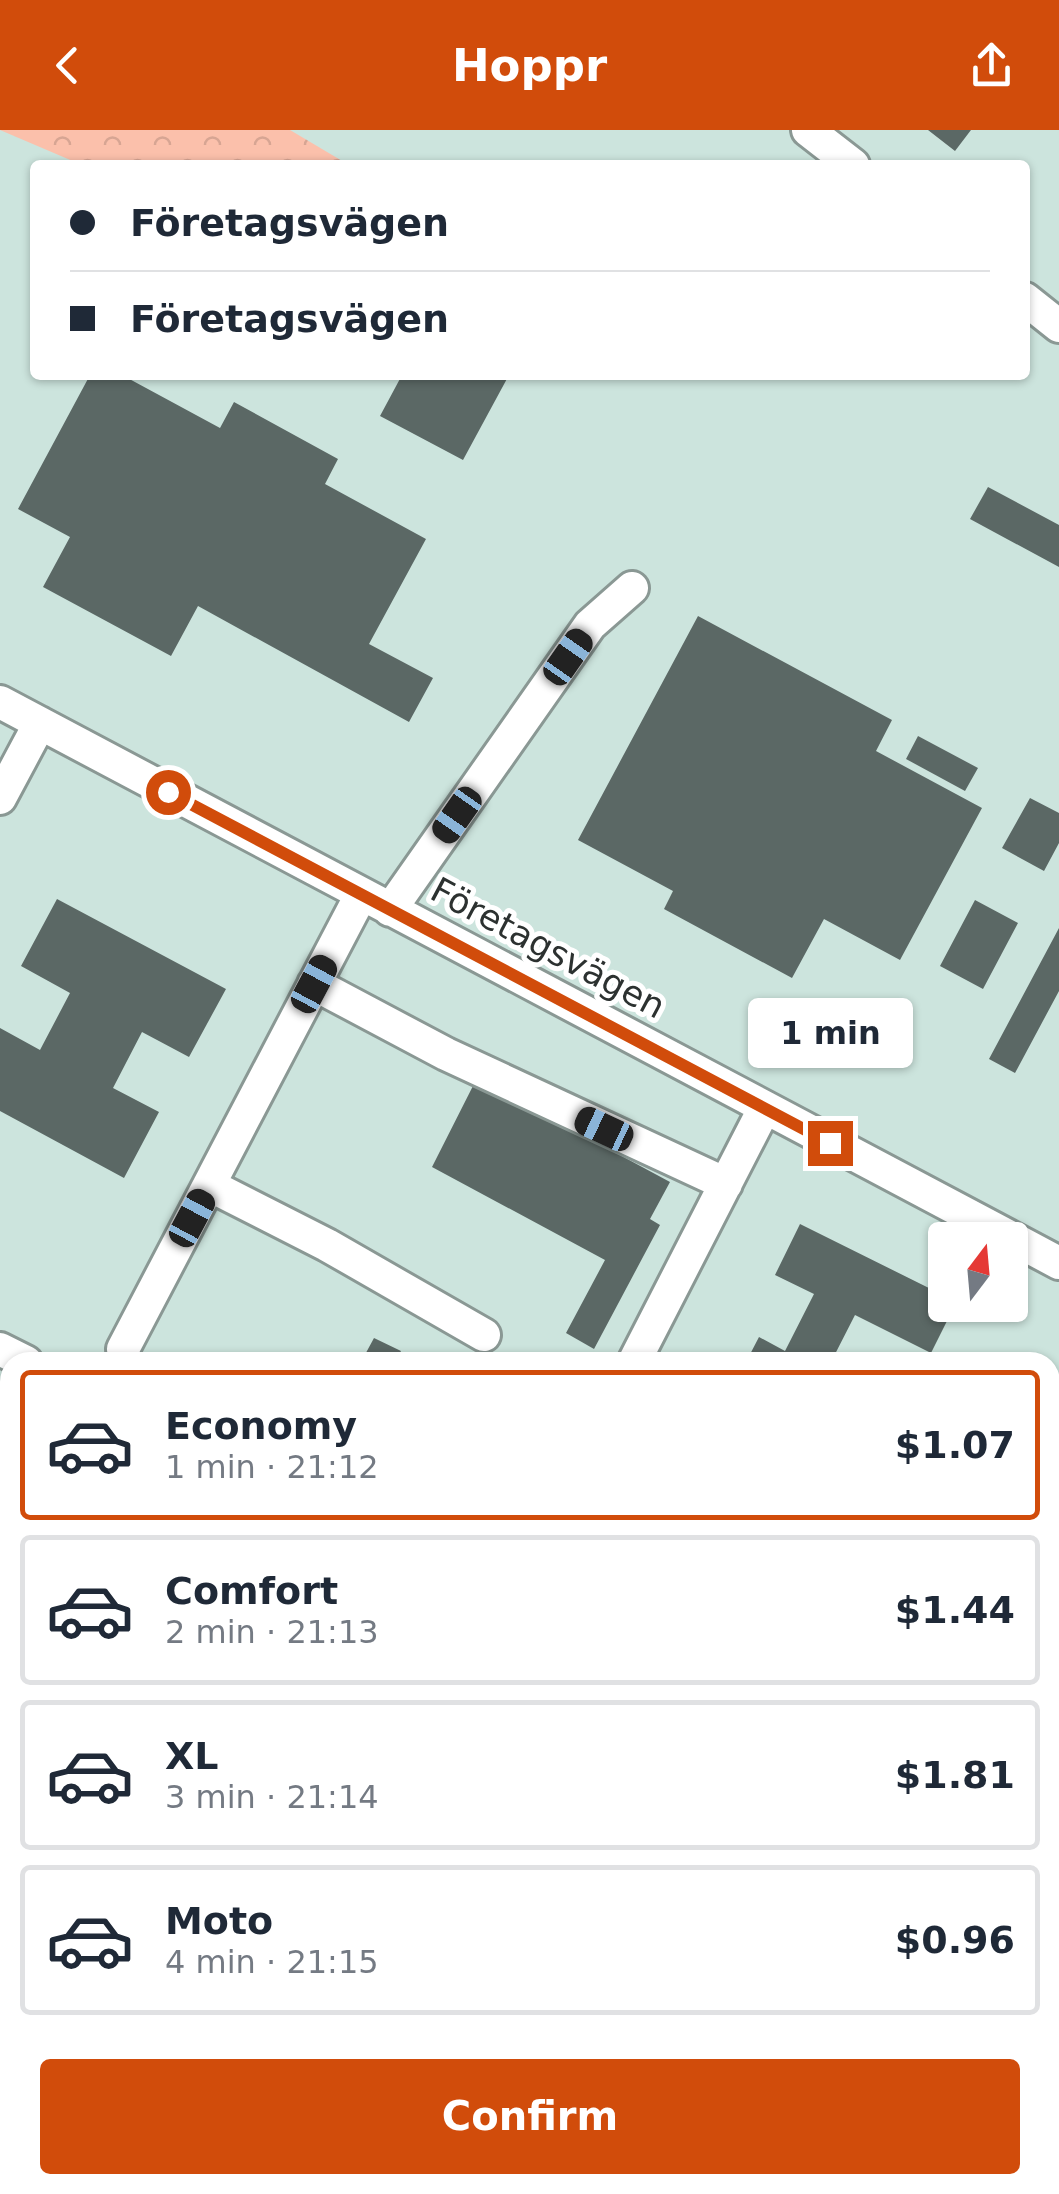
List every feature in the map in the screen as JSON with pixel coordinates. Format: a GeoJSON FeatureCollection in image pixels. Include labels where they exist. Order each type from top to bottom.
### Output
{"type":"FeatureCollection","features":[{"type":"Feature","properties":{"kind":"street"},"geometry":{"type":"LineString","coordinates":[[808,130],[847,160]]}},
{"type":"Feature","properties":{"kind":"street"},"geometry":{"type":"LineString","coordinates":[[123,1349],[314,984],[590,626],[632,588]]}},
{"type":"Feature","properties":{"kind":"street","name":"Företagsvägen"},"geometry":{"type":"LineString","coordinates":[[0,702],[1059,1263]]}},
{"type":"Feature","properties":{"kind":"street"},"geometry":{"type":"LineString","coordinates":[[0,798],[40,724]]}},
{"type":"Feature","properties":{"kind":"street"},"geometry":{"type":"LineString","coordinates":[[314,984],[446,1054],[726,1184]]}},
{"type":"Feature","properties":{"kind":"street"},"geometry":{"type":"LineString","coordinates":[[639,1352],[764,1109]]}},
{"type":"Feature","properties":{"kind":"street"},"geometry":{"type":"LineString","coordinates":[[209,1186],[327,1245],[484,1334]]}},
{"type":"Feature","properties":{"kind":"shaded area"},"geometry":{"type":"Polygon","coordinates":[[[0,130],[1059,130],[1059,1352],[0,1352],[0,130]]]}},
{"type":"Feature","properties":{"kind":"green space"},"geometry":{"type":"Polygon","coordinates":[[[0,130],[290,130],[341,160],[70,160],[0,130]]]}},
{"type":"Feature","properties":{"kind":"building"},"geometry":{"type":"Polygon","coordinates":[[[928,130],[971,130],[955,151],[928,130]]]}},
{"type":"Feature","properties":{"kind":"building"},"geometry":{"type":"Polygon","coordinates":[[[87,380],[131,380],[220,428],[234,402],[338,459],[325,484],[426,539],[369,644],[433,678],[409,722],[198,606],[171,656],[43,587],[70,537],[18,509],[87,380]]]}},
{"type":"Feature","properties":{"kind":"building"},"geometry":{"type":"Polygon","coordinates":[[[399,380],[506,380],[463,460],[380,416],[399,380]]]}},
{"type":"Feature","properties":{"kind":"building"},"geometry":{"type":"Polygon","coordinates":[[[988,487],[1059,525],[1059,567],[970,519],[988,487]]]}},
{"type":"Feature","properties":{"kind":"building"},"geometry":{"type":"Polygon","coordinates":[[[698,616],[892,720],[876,751],[982,808],[900,960],[824,919],[792,978],[664,909],[673,891],[578,840],[698,616]]]}},
{"type":"Feature","properties":{"kind":"building"},"geometry":{"type":"Polygon","coordinates":[[[918,736],[978,768],[965,791],[906,759],[918,736]]]}},
{"type":"Feature","properties":{"kind":"building"},"geometry":{"type":"Polygon","coordinates":[[[1030,798],[1059,813],[1059,843],[1044,871],[1002,848],[1030,798]]]}},
{"type":"Feature","properties":{"kind":"building"},"geometry":{"type":"Polygon","coordinates":[[[57,899],[226,989],[189,1057],[142,1032],[113,1088],[159,1112],[124,1178],[0,1111],[0,1028],[40,1050],[70,993],[21,966],[57,899]]]}},
{"type":"Feature","properties":{"kind":"building"},"geometry":{"type":"Polygon","coordinates":[[[975,900],[1018,923],[983,989],[940,966],[975,900]]]}},
{"type":"Feature","properties":{"kind":"building"},"geometry":{"type":"Polygon","coordinates":[[[1059,928],[1059,991],[1015,1073],[989,1059],[1059,928]]]}},
{"type":"Feature","properties":{"kind":"building"},"geometry":{"type":"Polygon","coordinates":[[[477,1078],[670,1182],[650,1219],[660,1225],[594,1349],[566,1333],[605,1260],[432,1167],[477,1078]]]}},
{"type":"Feature","properties":{"kind":"building"},"geometry":{"type":"Polygon","coordinates":[[[800,1224],[928,1288],[928,1322],[946,1322],[932,1352],[855,1315],[836,1352],[751,1352],[759,1337],[785,1351],[814,1294],[775,1275],[800,1224]]]}},
{"type":"Feature","properties":{"kind":"building"},"geometry":{"type":"Polygon","coordinates":[[[374,1338],[401,1351],[400,1352],[366,1352],[374,1338]]]}},
{"type":"Feature","properties":{"kind":"route"},"geometry":{"type":"LineString","coordinates":[[168,792],[830,1143]]}}]}
